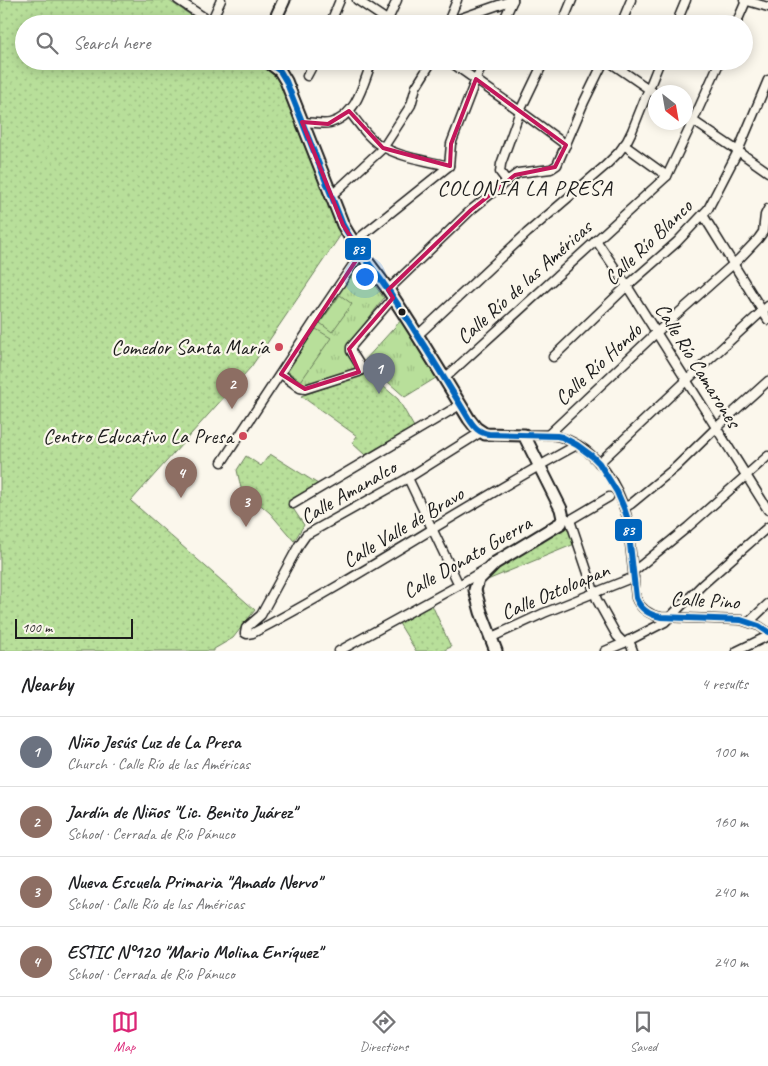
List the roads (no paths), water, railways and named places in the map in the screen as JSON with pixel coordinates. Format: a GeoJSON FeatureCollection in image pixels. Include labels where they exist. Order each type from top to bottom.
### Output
{"type":"FeatureCollection","features":[{"type":"Feature","properties":{"kind":"street"},"geometry":{"type":"LineString","coordinates":[[178,0],[200,15]]}},
{"type":"Feature","properties":{"kind":"street"},"geometry":{"type":"LineString","coordinates":[[215,15],[221,0]]}},
{"type":"Feature","properties":{"kind":"street"},"geometry":{"type":"LineString","coordinates":[[277,15],[284,0]]}},
{"type":"Feature","properties":{"kind":"street"},"geometry":{"type":"LineString","coordinates":[[334,15],[340,0]]}},
{"type":"Feature","properties":{"kind":"street"},"geometry":{"type":"LineString","coordinates":[[357,0],[378,15]]}},
{"type":"Feature","properties":{"kind":"street"},"geometry":{"type":"LineString","coordinates":[[392,15],[397,0]]}},
{"type":"Feature","properties":{"kind":"street"},"geometry":{"type":"LineString","coordinates":[[450,15],[457,0]]}},
{"type":"Feature","properties":{"kind":"street"},"geometry":{"type":"LineString","coordinates":[[469,15],[513,0]]}},
{"type":"Feature","properties":{"kind":"street"},"geometry":{"type":"LineString","coordinates":[[506,15],[513,0]]}},
{"type":"Feature","properties":{"kind":"street"},"geometry":{"type":"LineString","coordinates":[[566,15],[572,0]]}},
{"type":"Feature","properties":{"kind":"street"},"geometry":{"type":"LineString","coordinates":[[625,15],[631,0]]}},
{"type":"Feature","properties":{"kind":"street"},"geometry":{"type":"LineString","coordinates":[[680,15],[686,0]]}},
{"type":"Feature","properties":{"kind":"street"},"geometry":{"type":"LineString","coordinates":[[739,15],[745,0],[768,7]]}},
{"type":"Feature","properties":{"kind":"street"},"geometry":{"type":"LineString","coordinates":[[279,70],[284,76],[343,225],[418,335],[472,424],[485,433]]}},
{"type":"Feature","properties":{"kind":"street"},"geometry":{"type":"LineString","coordinates":[[307,76],[310,70]]}},
{"type":"Feature","properties":{"kind":"street"},"geometry":{"type":"LineString","coordinates":[[302,122],[328,124],[343,116],[357,102],[369,70]]}},
{"type":"Feature","properties":{"kind":"street"},"geometry":{"type":"LineString","coordinates":[[331,196],[384,148],[411,105],[416,87],[427,70]]}},
{"type":"Feature","properties":{"kind":"street"},"geometry":{"type":"LineString","coordinates":[[462,70],[566,145]]}},
{"type":"Feature","properties":{"kind":"street"},"geometry":{"type":"LineString","coordinates":[[353,242],[449,166],[451,144],[480,70]]}},
{"type":"Feature","properties":{"kind":"street"},"geometry":{"type":"LineString","coordinates":[[506,181],[500,172],[501,164],[520,110],[540,70]]}},
{"type":"Feature","properties":{"kind":"street"},"geometry":{"type":"LineString","coordinates":[[281,374],[305,390],[359,372],[361,368],[351,348],[391,294],[471,210],[518,173],[551,169],[559,162],[600,70]]}},
{"type":"Feature","properties":{"kind":"street"},"geometry":{"type":"LineString","coordinates":[[621,70],[648,89]]}},
{"type":"Feature","properties":{"kind":"street"},"geometry":{"type":"LineString","coordinates":[[654,85],[658,70]]}},
{"type":"Feature","properties":{"kind":"street","name":"Calle Río de las Américas"},"geometry":{"type":"LineString","coordinates":[[693,121],[716,70]]}},
{"type":"Feature","properties":{"kind":"street","name":"Calle Río Blanco"},"geometry":{"type":"LineString","coordinates":[[553,357],[627,286],[677,242],[703,215],[738,151],[768,80]]}},
{"type":"Feature","properties":{"kind":"street"},"geometry":{"type":"LineString","coordinates":[[418,335],[527,233],[605,166],[624,145],[648,100]]}},
{"type":"Feature","properties":{"kind":"street"},"geometry":{"type":"LineString","coordinates":[[349,111],[363,130],[384,148],[406,156],[449,166]]}},
{"type":"Feature","properties":{"kind":"street"},"geometry":{"type":"LineString","coordinates":[[693,121],[768,172]]}},
{"type":"Feature","properties":{"kind":"street","name":"Calle Río de las Américas"},"geometry":{"type":"LineString","coordinates":[[444,378],[667,176],[689,130]]}},
{"type":"Feature","properties":{"kind":"street"},"geometry":{"type":"LineString","coordinates":[[624,145],[667,176]]}},
{"type":"Feature","properties":{"kind":"street","name":"Calle Río Hondo"},"geometry":{"type":"LineString","coordinates":[[548,435],[656,333],[733,264],[762,234],[765,215],[768,209]]}},
{"type":"Feature","properties":{"kind":"street"},"geometry":{"type":"LineString","coordinates":[[703,215],[733,264],[765,308],[768,320]]}},
{"type":"Feature","properties":{"kind":"street","name":"Calle Río Camarones"},"geometry":{"type":"LineString","coordinates":[[596,240],[717,427],[768,510]]}},
{"type":"Feature","properties":{"kind":"street"},"geometry":{"type":"LineString","coordinates":[[222,462],[361,254]]}},
{"type":"Feature","properties":{"kind":"street"},"geometry":{"type":"LineString","coordinates":[[600,463],[765,308]]}},
{"type":"Feature","properties":{"kind":"street"},"geometry":{"type":"LineString","coordinates":[[624,508],[676,467],[768,380]]}},
{"type":"Feature","properties":{"kind":"street"},"geometry":{"type":"LineString","coordinates":[[293,504],[460,405]]}},
{"type":"Feature","properties":{"kind":"street","name":"Calle Pino"},"geometry":{"type":"LineString","coordinates":[[485,433],[562,437],[600,463],[617,492],[627,517],[636,598],[644,609],[655,616],[732,619],[749,622],[768,632]]}},
{"type":"Feature","properties":{"kind":"street","name":"Calle Amanalco"},"geometry":{"type":"LineString","coordinates":[[245,633],[246,628],[261,615],[299,544],[306,535],[485,433]]}},
{"type":"Feature","properties":{"kind":"street"},"geometry":{"type":"LineString","coordinates":[[524,435],[567,519],[600,607],[617,636],[626,641],[633,651]]}},
{"type":"Feature","properties":{"kind":"street","name":"Calle Valle de Bravo"},"geometry":{"type":"LineString","coordinates":[[245,633],[253,633],[322,595],[576,445]]}},
{"type":"Feature","properties":{"kind":"street","name":"Calle Oztoloapan"},"geometry":{"type":"LineString","coordinates":[[490,638],[634,574],[768,456]]}},
{"type":"Feature","properties":{"kind":"street"},"geometry":{"type":"LineString","coordinates":[[408,478],[459,585]]}},
{"type":"Feature","properties":{"kind":"street","name":"Calle Donato Guerra"},"geometry":{"type":"LineString","coordinates":[[340,651],[351,648],[567,519],[609,497]]}},
{"type":"Feature","properties":{"kind":"street"},"geometry":{"type":"LineString","coordinates":[[605,651],[660,625],[671,617],[702,585],[768,527]]}},
{"type":"Feature","properties":{"kind":"street"},"geometry":{"type":"LineString","coordinates":[[495,563],[478,580],[475,590],[496,651]]}},
{"type":"Feature","properties":{"kind":"street"},"geometry":{"type":"LineString","coordinates":[[749,622],[768,604]]}},
{"type":"Feature","properties":{"kind":"street"},"geometry":{"type":"LineString","coordinates":[[737,651],[768,636]]}},
{"type":"Feature","properties":{"kind":"place","name":"Comedor Santa María"},"geometry":{"type":"Point","coordinates":[279,347]}},
{"type":"Feature","properties":{"kind":"place","name":"Niño Jesús Luz de La Presa"},"geometry":{"type":"Point","coordinates":[379,394]}},
{"type":"Feature","properties":{"kind":"place","name":"Jardín de Niños \"Lic. Benito Juárez\""},"geometry":{"type":"Point","coordinates":[232,409]}},
{"type":"Feature","properties":{"kind":"place","name":"Centro Educativo La Presa"},"geometry":{"type":"Point","coordinates":[243,436]}},
{"type":"Feature","properties":{"kind":"place","name":"ESTIC N°120 \"Mario Molina Enríquez\""},"geometry":{"type":"Point","coordinates":[181,498]}},
{"type":"Feature","properties":{"kind":"place","name":"Nueva Escuela Primaria \"Amado Nervo\""},"geometry":{"type":"Point","coordinates":[246,527]}},
{"type":"Feature","properties":{"kind":"district","name":"COLONIA LA PRESA"},"geometry":{"type":"Point","coordinates":[525,187]}}]}
